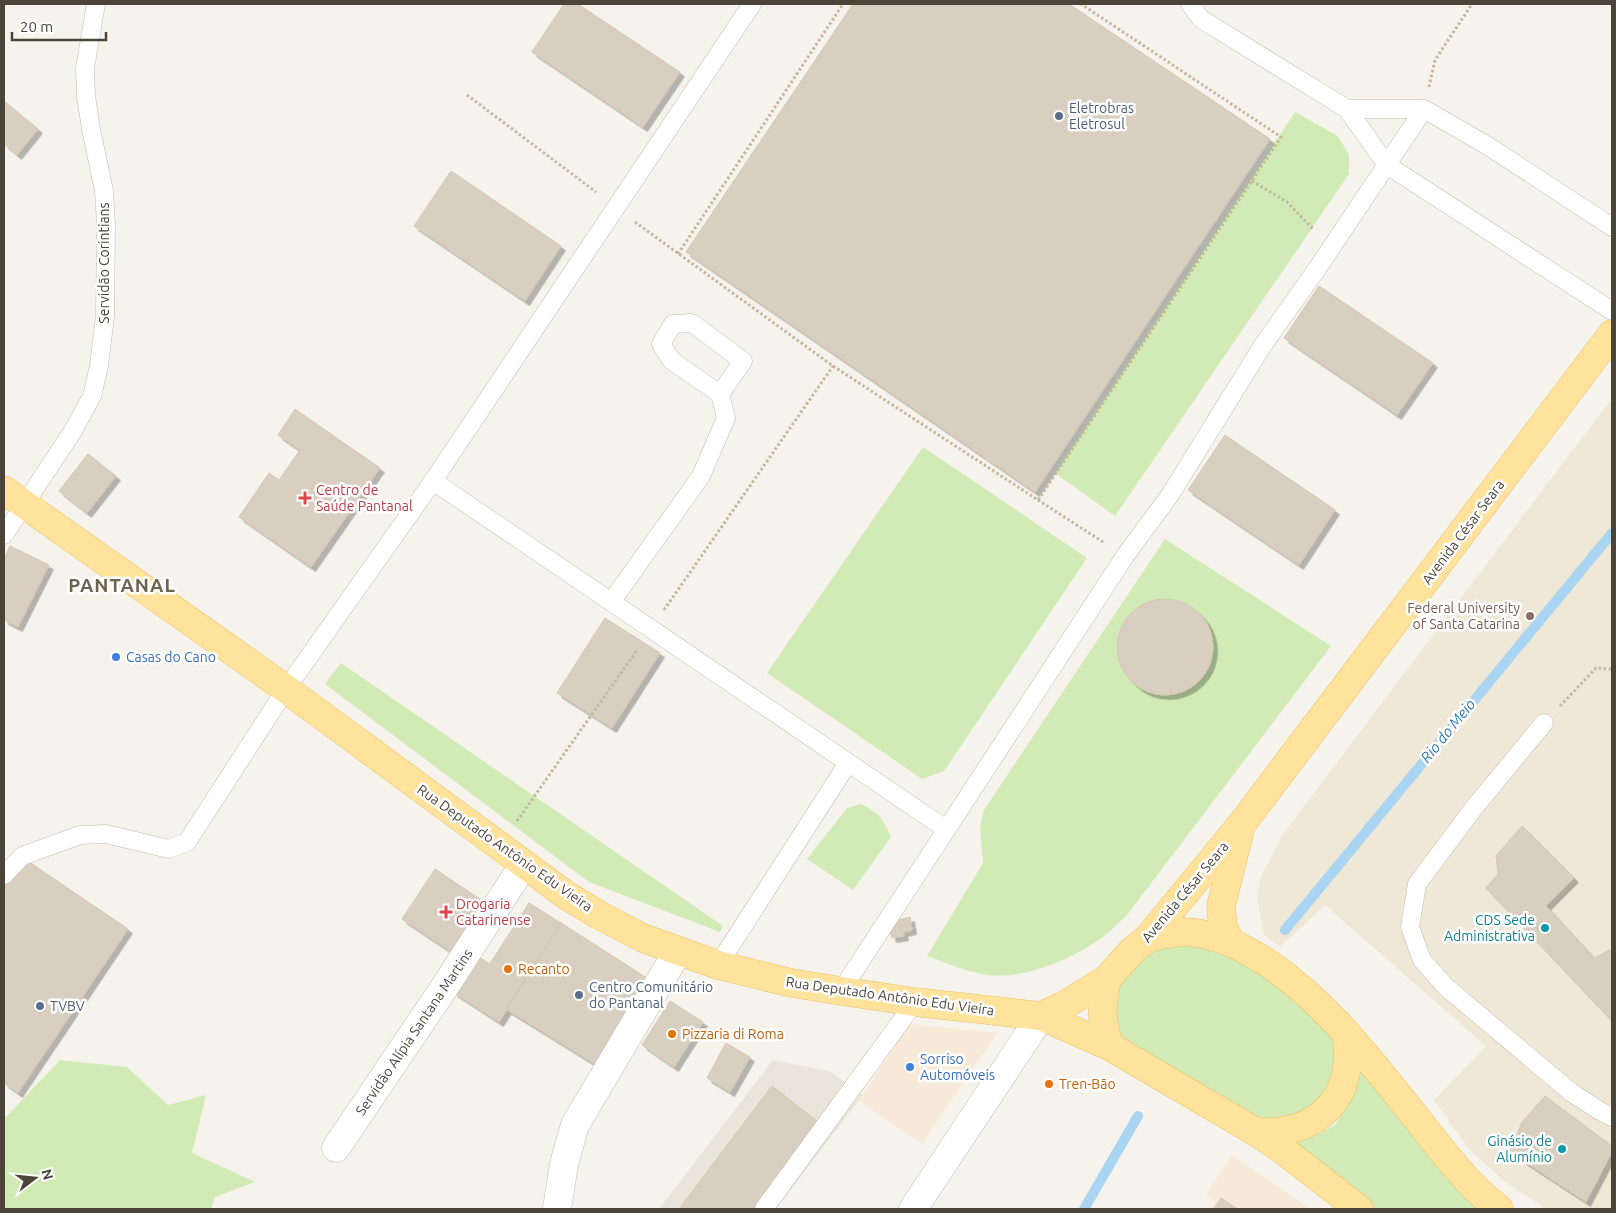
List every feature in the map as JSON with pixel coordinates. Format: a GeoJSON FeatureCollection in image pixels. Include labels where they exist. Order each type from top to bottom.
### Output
{"type":"FeatureCollection","features":[{"type":"Feature","properties":{"kind":"main road","name":"Avenida César Seara"},"geometry":{"type":"LineString","coordinates":[[1041,1016],[1063,1006],[1107,979],[1133,950],[1148,938],[1241,825],[1612,334]]}},
{"type":"Feature","properties":{"kind":"main road","name":"Rua Deputado Antônio Edu Vieira"},"geometry":{"type":"LineString","coordinates":[[14,497],[286,689],[566,894],[599,915],[642,938],[718,965],[792,984],[915,1002],[1041,1016],[1109,1046],[1256,1132]]}},
{"type":"Feature","properties":{"kind":"main road","name":"Avenida César Seara"},"geometry":{"type":"LineString","coordinates":[[1231,943],[1222,927],[1221,906],[1241,825]]}},
{"type":"Feature","properties":{"kind":"main road"},"geometry":{"type":"LineString","coordinates":[[1148,938],[1168,933],[1186,932],[1209,935],[1253,954],[1284,974],[1313,998],[1346,1033],[1376,1067],[1459,1172],[1470,1184],[1500,1209]]}},
{"type":"Feature","properties":{"kind":"main road"},"geometry":{"type":"LineString","coordinates":[[1107,979],[1102,1003],[1103,1023],[1109,1046]]}},
{"type":"Feature","properties":{"kind":"main road"},"geometry":{"type":"LineString","coordinates":[[1256,1132],[1274,1133],[1308,1124],[1322,1114],[1334,1101],[1343,1085],[1348,1068],[1349,1050],[1346,1033]]}},
{"type":"Feature","properties":{"kind":"main road"},"geometry":{"type":"LineString","coordinates":[[1256,1132],[1283,1150],[1358,1209]]}},
{"type":"Feature","properties":{"kind":"street","name":"Servidão Alípia Santana Martins"},"geometry":{"type":"LineString","coordinates":[[336,1148],[444,988],[524,864]]}},
{"type":"Feature","properties":{"kind":"street"},"geometry":{"type":"LineString","coordinates":[[557,1209],[564,1164],[575,1126],[678,952]]}},
{"type":"Feature","properties":{"kind":"street"},"geometry":{"type":"LineString","coordinates":[[913,1209],[1041,1016]]}},
{"type":"Feature","properties":{"kind":"lane","name":"Servidão Corintians"},"geometry":{"type":"LineString","coordinates":[[4,535],[14,497],[73,431],[92,396],[99,366],[105,316],[106,225],[104,191],[86,96],[85,68],[96,4]]}},
{"type":"Feature","properties":{"kind":"lane"},"geometry":{"type":"LineString","coordinates":[[4,874],[22,856],[80,835],[106,834],[169,849],[187,842],[286,689],[433,481],[752,4]]}},
{"type":"Feature","properties":{"kind":"lane"},"geometry":{"type":"LineString","coordinates":[[1190,4],[1200,19],[1348,109],[1387,165],[1612,311]]}},
{"type":"Feature","properties":{"kind":"lane"},"geometry":{"type":"LineString","coordinates":[[1348,109],[1424,109],[1488,146],[1612,227]]}},
{"type":"Feature","properties":{"kind":"lane"},"geometry":{"type":"LineString","coordinates":[[840,991],[1125,556],[1170,494],[1263,345],[1424,109]]}},
{"type":"Feature","properties":{"kind":"lane"},"geometry":{"type":"LineString","coordinates":[[611,602],[701,476],[726,418],[720,394],[672,361],[661,344],[673,324],[692,323],[743,361],[720,394]]}},
{"type":"Feature","properties":{"kind":"lane"},"geometry":{"type":"LineString","coordinates":[[433,481],[946,829]]}},
{"type":"Feature","properties":{"kind":"lane"},"geometry":{"type":"LineString","coordinates":[[1544,722],[1473,809],[1417,884],[1410,926],[1422,960],[1446,987],[1572,1093],[1612,1117]]}},
{"type":"Feature","properties":{"kind":"lane"},"geometry":{"type":"LineString","coordinates":[[718,965],[848,763]]}},
{"type":"Feature","properties":{"kind":"lane"},"geometry":{"type":"LineString","coordinates":[[764,1209],[915,1002]]}},
{"type":"Feature","properties":{"kind":"path"},"geometry":{"type":"LineString","coordinates":[[678,254],[843,4]]}},
{"type":"Feature","properties":{"kind":"path"},"geometry":{"type":"LineString","coordinates":[[1038,500],[1281,137],[1081,4]]}},
{"type":"Feature","properties":{"kind":"path"},"geometry":{"type":"LineString","coordinates":[[1424,109],[1436,60],[1472,4]]}},
{"type":"Feature","properties":{"kind":"path"},"geometry":{"type":"LineString","coordinates":[[467,95],[678,254],[833,366],[1125,556]]}},
{"type":"Feature","properties":{"kind":"path"},"geometry":{"type":"LineString","coordinates":[[1252,181],[1287,202],[1331,247]]}},
{"type":"Feature","properties":{"kind":"path"},"geometry":{"type":"LineString","coordinates":[[1544,722],[1596,668],[1612,669]]}},
{"type":"Feature","properties":{"kind":"shaded area","name":"Federal University of Santa Catarina"},"geometry":{"type":"Polygon","coordinates":[[[1612,398],[1612,1209],[1546,1209],[1504,1181],[1469,1149],[1434,1100],[1486,1046],[1325,905],[1280,947],[1264,935],[1257,897],[1261,876],[1283,834],[1612,398]]]}},
{"type":"Feature","properties":{"kind":"shaded area"},"geometry":{"type":"Polygon","coordinates":[[[909,1024],[997,1033],[922,1144],[859,1101],[909,1024]]]}},
{"type":"Feature","properties":{"kind":"shaded area"},"geometry":{"type":"Polygon","coordinates":[[[773,1060],[829,1071],[863,1095],[776,1209],[659,1209],[773,1060]]]}},
{"type":"Feature","properties":{"kind":"shaded area"},"geometry":{"type":"Polygon","coordinates":[[[1232,1155],[1311,1209],[1210,1209],[1215,1202],[1206,1195],[1232,1155]]]}},
{"type":"Feature","properties":{"kind":"green space"},"geometry":{"type":"Polygon","coordinates":[[[1295,112],[1338,136],[1349,155],[1349,174],[1115,516],[1055,473],[1295,112]]]}},
{"type":"Feature","properties":{"kind":"green space"},"geometry":{"type":"Polygon","coordinates":[[[923,447],[1087,558],[944,771],[922,779],[767,673],[923,447]]]}},
{"type":"Feature","properties":{"kind":"green space"},"geometry":{"type":"Polygon","coordinates":[[[1165,539],[1331,646],[1127,915],[1104,936],[1078,953],[1046,967],[1013,975],[997,976],[975,973],[927,956],[983,863],[980,827],[984,810],[1165,539]]]}},
{"type":"Feature","properties":{"kind":"green space"},"geometry":{"type":"Polygon","coordinates":[[[341,663],[723,926],[720,932],[589,882],[325,684],[341,663]]]}},
{"type":"Feature","properties":{"kind":"green space"},"geometry":{"type":"Polygon","coordinates":[[[861,804],[880,817],[891,837],[853,890],[807,859],[847,808],[861,804]]]}},
{"type":"Feature","properties":{"kind":"green space"},"geometry":{"type":"Polygon","coordinates":[[[1164,939],[1236,954],[1339,1036],[1344,1058],[1320,1109],[1261,1125],[1120,1046],[1108,1011],[1118,975],[1164,939]]]}},
{"type":"Feature","properties":{"kind":"green space"},"geometry":{"type":"Polygon","coordinates":[[[1357,1058],[1487,1209],[1373,1209],[1285,1140],[1313,1137],[1335,1125],[1352,1096],[1357,1058]]]}},
{"type":"Feature","properties":{"kind":"green space"},"geometry":{"type":"Polygon","coordinates":[[[60,1060],[127,1067],[168,1105],[206,1095],[192,1153],[255,1182],[215,1197],[211,1209],[4,1209],[4,1119],[60,1060]]]}},
{"type":"Feature","properties":{"kind":"building"},"geometry":{"type":"Polygon","coordinates":[[[564,4],[578,4],[680,72],[643,127],[532,52],[564,4]]]}},
{"type":"Feature","properties":{"kind":"building"},"geometry":{"type":"Polygon","coordinates":[[[853,4],[1069,4],[1270,139],[1035,492],[686,252],[853,4]]]}},
{"type":"Feature","properties":{"kind":"building"},"geometry":{"type":"Polygon","coordinates":[[[4,101],[38,129],[17,155],[4,144],[4,101]]]}},
{"type":"Feature","properties":{"kind":"building"},"geometry":{"type":"Polygon","coordinates":[[[451,171],[561,246],[525,301],[414,226],[451,171]]]}},
{"type":"Feature","properties":{"kind":"building"},"geometry":{"type":"Polygon","coordinates":[[[1319,286],[1433,363],[1397,415],[1284,338],[1319,286]]]}},
{"type":"Feature","properties":{"kind":"building","name":"Centro de Saúde Pantanal"},"geometry":{"type":"Polygon","coordinates":[[[295,409],[380,468],[311,567],[239,517],[269,473],[279,480],[300,450],[278,435],[295,409]]]}},
{"type":"Feature","properties":{"kind":"building"},"geometry":{"type":"Polygon","coordinates":[[[1225,435],[1335,510],[1299,565],[1188,490],[1225,435]]]}},
{"type":"Feature","properties":{"kind":"building"},"geometry":{"type":"Polygon","coordinates":[[[88,454],[116,476],[87,513],[59,491],[88,454]]]}},
{"type":"Feature","properties":{"kind":"building"},"geometry":{"type":"Polygon","coordinates":[[[10,546],[49,565],[18,627],[4,620],[4,559],[10,546]]]}},
{"type":"Feature","properties":{"kind":"building"},"geometry":{"type":"Polygon","coordinates":[[[1165,599],[1183,603],[1199,613],[1209,629],[1213,647],[1209,665],[1199,681],[1183,691],[1165,695],[1147,691],[1131,681],[1121,665],[1117,647],[1121,629],[1131,613],[1147,603],[1165,599]]]}},
{"type":"Feature","properties":{"kind":"building"},"geometry":{"type":"Polygon","coordinates":[[[605,618],[660,653],[612,728],[557,693],[605,618]]]}},
{"type":"Feature","properties":{"kind":"building","name":"CDS Sede Administrativa"},"geometry":{"type":"Polygon","coordinates":[[[1522,826],[1574,878],[1546,906],[1594,958],[1612,949],[1612,1021],[1486,888],[1498,874],[1496,856],[1522,826]]]}},
{"type":"Feature","properties":{"kind":"building","name":"TVBV"},"geometry":{"type":"Polygon","coordinates":[[[22,857],[128,929],[18,1093],[4,1083],[4,885],[22,857]]]}},
{"type":"Feature","properties":{"kind":"building","name":"Drogaria Catarinense"},"geometry":{"type":"Polygon","coordinates":[[[435,869],[489,905],[456,955],[402,919],[435,869]]]}},
{"type":"Feature","properties":{"kind":"building"},"geometry":{"type":"Polygon","coordinates":[[[529,903],[561,923],[499,1022],[453,992],[476,955],[490,964],[529,903]]]}},
{"type":"Feature","properties":{"kind":"building"},"geometry":{"type":"Polygon","coordinates":[[[910,917],[912,930],[903,932],[904,936],[892,938],[888,923],[910,917]]]}},
{"type":"Feature","properties":{"kind":"building","name":"Centro Comunitário do Pantanal"},"geometry":{"type":"Polygon","coordinates":[[[561,923],[650,980],[598,1066],[506,1009],[561,923]]]}},
{"type":"Feature","properties":{"kind":"building","name":"Pizzaria di Roma"},"geometry":{"type":"Polygon","coordinates":[[[670,1001],[703,1022],[674,1067],[642,1045],[670,1001]]]}},
{"type":"Feature","properties":{"kind":"building"},"geometry":{"type":"Polygon","coordinates":[[[726,1043],[750,1057],[730,1092],[707,1078],[726,1043]]]}},
{"type":"Feature","properties":{"kind":"building"},"geometry":{"type":"Polygon","coordinates":[[[772,1086],[821,1124],[758,1209],[679,1209],[772,1086]]]}},
{"type":"Feature","properties":{"kind":"building","name":"Ginásio de Alumínio"},"geometry":{"type":"Polygon","coordinates":[[[1545,1096],[1612,1146],[1612,1152],[1586,1202],[1510,1152],[1522,1122],[1545,1096]]]}},
{"type":"Feature","properties":{"kind":"building"},"geometry":{"type":"Polygon","coordinates":[[[1221,1198],[1238,1209],[1214,1209],[1221,1198]]]}},
{"type":"Feature","properties":{"kind":"waterway","name":"Rio do Meio"},"geometry":{"type":"LineString","coordinates":[[1285,930],[1612,533]]}},
{"type":"Feature","properties":{"kind":"waterway","name":"Rio do Meio"},"geometry":{"type":"LineString","coordinates":[[1084,1209],[1138,1116]]}},
{"type":"Feature","properties":{"kind":"place","name":"Eletrobras Eletrosul"},"geometry":{"type":"Point","coordinates":[1059,116]}},
{"type":"Feature","properties":{"kind":"place","name":"Centro de Saúde Pantanal"},"geometry":{"type":"Point","coordinates":[305,498]}},
{"type":"Feature","properties":{"kind":"place","name":"Federal University of Santa Catarina"},"geometry":{"type":"Point","coordinates":[1530,616]}},
{"type":"Feature","properties":{"kind":"place","name":"Casas do Cano"},"geometry":{"type":"Point","coordinates":[116,657]}},
{"type":"Feature","properties":{"kind":"place","name":"Drogaria Catarinense"},"geometry":{"type":"Point","coordinates":[446,912]}},
{"type":"Feature","properties":{"kind":"place","name":"CDS Sede Administrativa"},"geometry":{"type":"Point","coordinates":[1545,928]}},
{"type":"Feature","properties":{"kind":"place","name":"Recanto"},"geometry":{"type":"Point","coordinates":[508,969]}},
{"type":"Feature","properties":{"kind":"place","name":"Centro Comunitário do Pantanal"},"geometry":{"type":"Point","coordinates":[579,995]}},
{"type":"Feature","properties":{"kind":"place","name":"TVBV"},"geometry":{"type":"Point","coordinates":[40,1006]}},
{"type":"Feature","properties":{"kind":"place","name":"Pizzaria di Roma"},"geometry":{"type":"Point","coordinates":[672,1034]}},
{"type":"Feature","properties":{"kind":"place","name":"Sorriso Automóveis"},"geometry":{"type":"Point","coordinates":[910,1067]}},
{"type":"Feature","properties":{"kind":"place","name":"Tren-Bão"},"geometry":{"type":"Point","coordinates":[1049,1084]}},
{"type":"Feature","properties":{"kind":"place","name":"Ginásio de Alumínio"},"geometry":{"type":"Point","coordinates":[1562,1149]}},
{"type":"Feature","properties":{"kind":"district","name":"PANTANAL"},"geometry":{"type":"Point","coordinates":[122,585]}}]}
